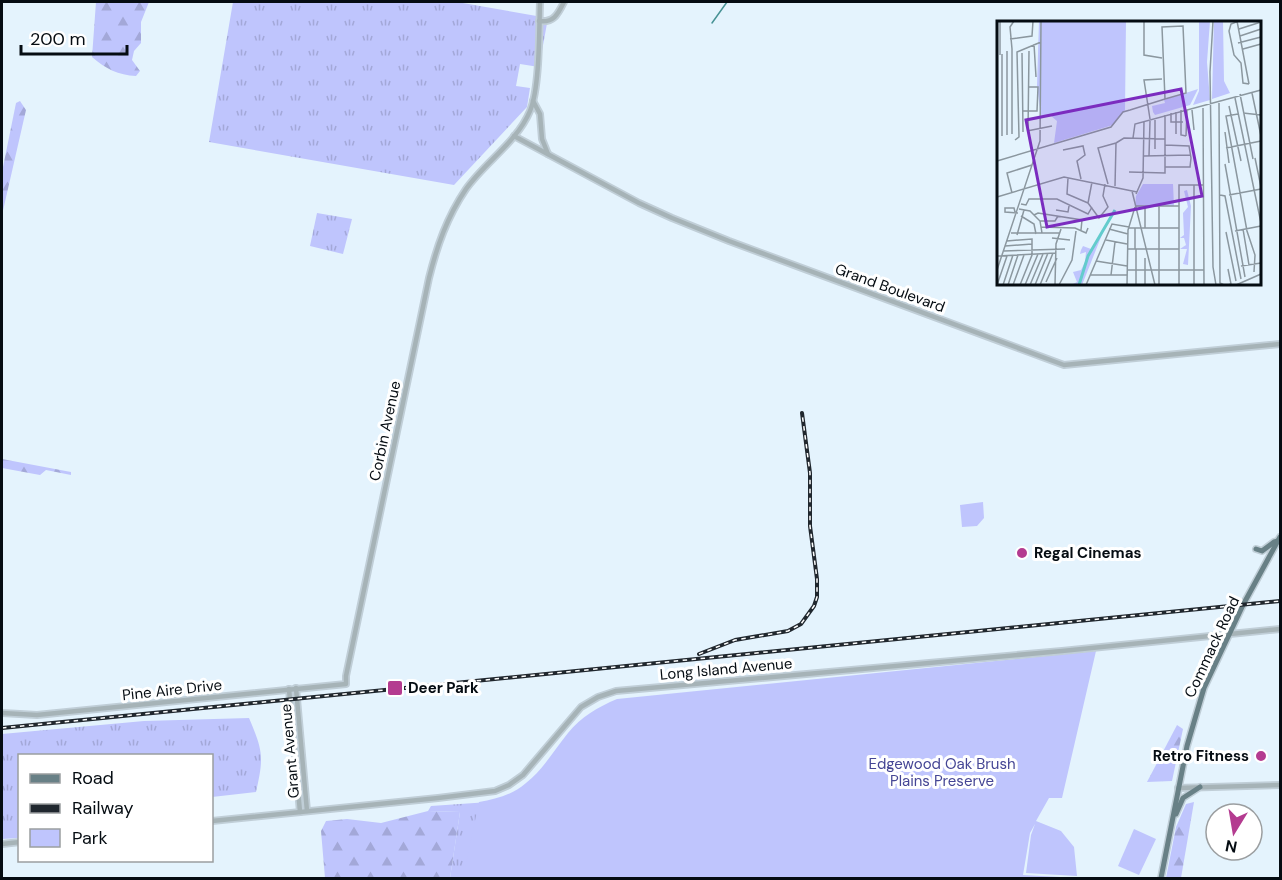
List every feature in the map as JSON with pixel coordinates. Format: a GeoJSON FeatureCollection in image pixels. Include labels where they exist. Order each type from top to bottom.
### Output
{"type":"FeatureCollection","features":[{"type":"Feature","properties":{"kind":"main road"},"geometry":{"type":"LineString","coordinates":[[1256,549],[1262,551],[1279,539]]}},
{"type":"Feature","properties":{"kind":"main road","name":"Commack Road"},"geometry":{"type":"LineString","coordinates":[[1161,879],[1178,788],[1192,725],[1201,697],[1244,603],[1279,539]]}},
{"type":"Feature","properties":{"kind":"main road"},"geometry":{"type":"LineString","coordinates":[[1173,817],[1183,798],[1200,787]]}},
{"type":"Feature","properties":{"kind":"street"},"geometry":{"type":"LineString","coordinates":[[540,2],[533,101],[540,114],[542,139],[548,154]]}},
{"type":"Feature","properties":{"kind":"street"},"geometry":{"type":"LineString","coordinates":[[539,21],[550,21],[555,18],[564,2]]}},
{"type":"Feature","properties":{"kind":"street","name":"Corbin Avenue"},"geometry":{"type":"LineString","coordinates":[[346,684],[345,677],[369,560],[439,240],[466,189],[514,136],[526,118],[533,101]]}},
{"type":"Feature","properties":{"kind":"street","name":"Grand Boulevard"},"geometry":{"type":"LineString","coordinates":[[514,136],[639,203],[729,241],[1064,365],[1281,344]]}},
{"type":"Feature","properties":{"kind":"street","name":"Long Island Avenue"},"geometry":{"type":"LineString","coordinates":[[213,821],[495,791],[523,775],[581,707],[598,697],[616,691],[1281,629]]}},
{"type":"Feature","properties":{"kind":"street","name":"Pine Aire Drive"},"geometry":{"type":"LineString","coordinates":[[2,713],[34,716],[346,684]]}},
{"type":"Feature","properties":{"kind":"street","name":"Grant Avenue"},"geometry":{"type":"LineString","coordinates":[[296,688],[308,811]]}},
{"type":"Feature","properties":{"kind":"street","name":"Grant Avenue"},"geometry":{"type":"LineString","coordinates":[[289,689],[300,812]]}},
{"type":"Feature","properties":{"kind":"street"},"geometry":{"type":"LineString","coordinates":[[1178,788],[1281,785]]}},
{"type":"Feature","properties":{"kind":"street"},"geometry":{"type":"LineString","coordinates":[[2,844],[18,842]]}},
{"type":"Feature","properties":{"kind":"green space"},"geometry":{"type":"Polygon","coordinates":[[[96,2],[149,2],[141,22],[141,43],[134,51],[132,60],[140,71],[136,76],[113,71],[92,57],[96,2]]]}},
{"type":"Feature","properties":{"kind":"green space"},"geometry":{"type":"Polygon","coordinates":[[[233,2],[457,2],[548,18],[539,67],[520,64],[516,86],[530,88],[527,107],[454,185],[209,142],[233,2]]]}},
{"type":"Feature","properties":{"kind":"green space"},"geometry":{"type":"Polygon","coordinates":[[[20,101],[26,110],[2,215],[2,172],[16,103],[20,101]]]}},
{"type":"Feature","properties":{"kind":"green space"},"geometry":{"type":"Polygon","coordinates":[[[317,213],[352,219],[343,254],[310,246],[317,213]]]}},
{"type":"Feature","properties":{"kind":"green space"},"geometry":{"type":"Polygon","coordinates":[[[2,459],[71,472],[71,475],[46,470],[40,475],[2,468],[2,459]]]}},
{"type":"Feature","properties":{"kind":"green space"},"geometry":{"type":"Polygon","coordinates":[[[983,502],[984,518],[977,526],[962,527],[960,505],[983,502]]]}},
{"type":"Feature","properties":{"kind":"green space","name":"Edgewood Oak Brush Plains Preserve"},"geometry":{"type":"Polygon","coordinates":[[[1096,651],[1062,798],[1049,798],[1036,821],[1061,831],[1074,847],[1077,876],[1026,873],[1031,835],[1035,824],[1030,833],[1023,875],[1078,878],[463,878],[479,802],[504,796],[521,787],[538,772],[578,722],[617,699],[1096,651]]]}},
{"type":"Feature","properties":{"kind":"green space"},"geometry":{"type":"Polygon","coordinates":[[[249,718],[261,754],[256,792],[213,797],[213,754],[18,754],[18,838],[2,839],[2,734],[144,721],[249,718]]]}},
{"type":"Feature","properties":{"kind":"green space"},"geometry":{"type":"Polygon","coordinates":[[[1177,725],[1183,729],[1172,781],[1147,782],[1177,725]]]}},
{"type":"Feature","properties":{"kind":"green space"},"geometry":{"type":"Polygon","coordinates":[[[489,802],[472,878],[450,878],[460,812],[428,811],[431,806],[489,802]]]}},
{"type":"Feature","properties":{"kind":"green space"},"geometry":{"type":"Polygon","coordinates":[[[1194,802],[1181,878],[1166,878],[1176,827],[1186,804],[1194,802]]]}},
{"type":"Feature","properties":{"kind":"green space"},"geometry":{"type":"Polygon","coordinates":[[[428,811],[460,812],[450,878],[325,878],[321,831],[326,821],[347,819],[381,823],[428,811]]]}},
{"type":"Feature","properties":{"kind":"green space"},"geometry":{"type":"Polygon","coordinates":[[[1134,829],[1156,839],[1139,875],[1118,866],[1134,829]]]}},
{"type":"Feature","properties":{"kind":"waterway"},"geometry":{"type":"LineString","coordinates":[[712,23],[727,2]]}},
{"type":"Feature","properties":{"kind":"railway"},"geometry":{"type":"LineString","coordinates":[[699,654],[735,640],[788,631],[801,624],[814,606],[817,597],[817,579],[810,526],[810,473],[802,413]]}},
{"type":"Feature","properties":{"kind":"railway"},"geometry":{"type":"LineString","coordinates":[[2,728],[1280,601]]}},
{"type":"Feature","properties":{"kind":"place","name":"Regal Cinemas"},"geometry":{"type":"Point","coordinates":[1022,553]}},
{"type":"Feature","properties":{"kind":"place","name":"Deer Park"},"geometry":{"type":"Point","coordinates":[395,688]}},
{"type":"Feature","properties":{"kind":"place","name":"Retro Fitness"},"geometry":{"type":"Point","coordinates":[1261,756]}}]}
